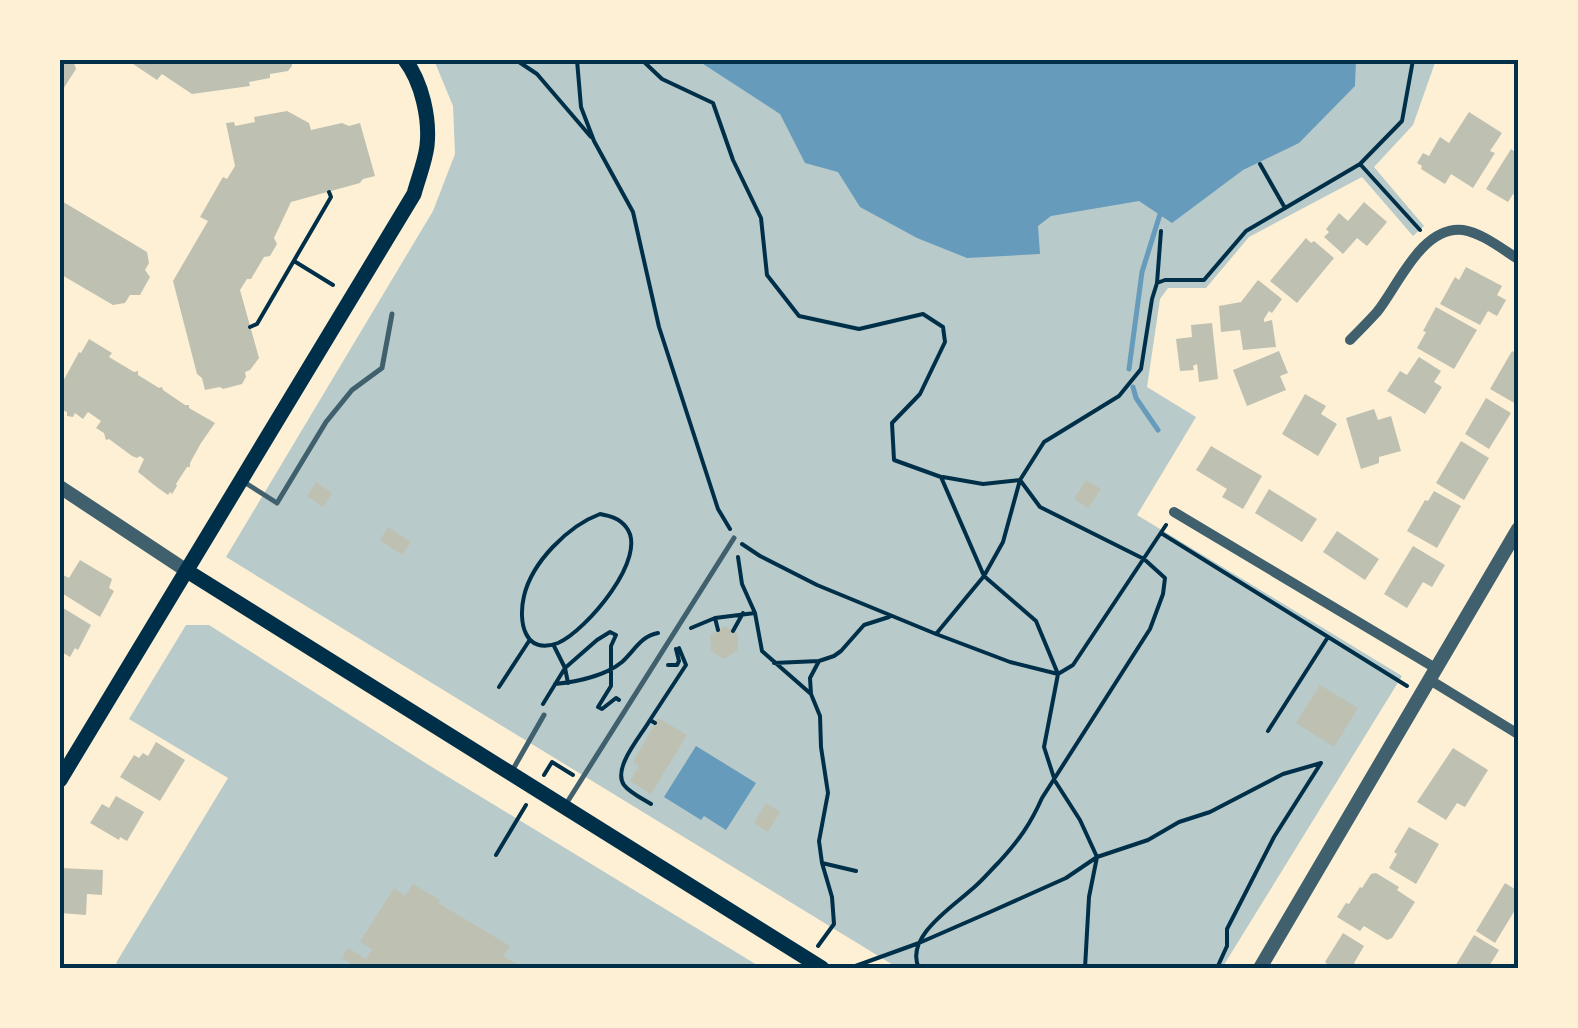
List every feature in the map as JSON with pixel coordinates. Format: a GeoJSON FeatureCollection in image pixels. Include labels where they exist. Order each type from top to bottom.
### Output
{"type":"FeatureCollection","features":[{"type":"Feature","properties":{"kind":"main road"},"geometry":{"type":"LineString","coordinates":[[60,780],[414,194],[427,148],[426,111],[406,60]]}},
{"type":"Feature","properties":{"kind":"main road"},"geometry":{"type":"LineString","coordinates":[[187,571],[815,964]]}},
{"type":"Feature","properties":{"kind":"street"},"geometry":{"type":"LineString","coordinates":[[1350,340],[1378,311],[1418,252],[1447,231],[1476,234],[1518,259]]}},
{"type":"Feature","properties":{"kind":"street"},"geometry":{"type":"LineString","coordinates":[[60,488],[187,571]]}},
{"type":"Feature","properties":{"kind":"street"},"geometry":{"type":"LineString","coordinates":[[1174,512],[1434,675],[1518,734]]}},
{"type":"Feature","properties":{"kind":"street"},"geometry":{"type":"LineString","coordinates":[[1260,968],[1518,528]]}},
{"type":"Feature","properties":{"kind":"lane"},"geometry":{"type":"LineString","coordinates":[[241,481],[277,503],[326,422],[352,390],[382,368],[392,314]]}},
{"type":"Feature","properties":{"kind":"lane"},"geometry":{"type":"LineString","coordinates":[[564,807],[734,538]]}},
{"type":"Feature","properties":{"kind":"lane"},"geometry":{"type":"LineString","coordinates":[[511,774],[541,713]]}},
{"type":"Feature","properties":{"kind":"path"},"geometry":{"type":"LineString","coordinates":[[516,60],[536,74],[594,141]]}},
{"type":"Feature","properties":{"kind":"path"},"geometry":{"type":"LineString","coordinates":[[577,60],[581,107],[594,141],[632,212],[658,327],[718,509],[734,538],[742,584],[755,612],[762,651],[811,694]]}},
{"type":"Feature","properties":{"kind":"path"},"geometry":{"type":"LineString","coordinates":[[642,60],[662,80],[713,103],[733,160],[761,218],[766,274],[799,316],[858,329],[923,314],[944,327],[945,342],[920,394],[892,422],[894,460],[941,476],[982,484],[1020,480]]}},
{"type":"Feature","properties":{"kind":"path"},"geometry":{"type":"LineString","coordinates":[[1157,282],[1204,280],[1246,231],[1360,164],[1402,121],[1413,60]]}},
{"type":"Feature","properties":{"kind":"path"},"geometry":{"type":"LineString","coordinates":[[1260,164],[1285,208]]}},
{"type":"Feature","properties":{"kind":"path"},"geometry":{"type":"LineString","coordinates":[[1360,164],[1430,241]]}},
{"type":"Feature","properties":{"kind":"path"},"geometry":{"type":"LineString","coordinates":[[250,327],[257,324],[294,261],[330,197],[329,192]]}},
{"type":"Feature","properties":{"kind":"path"},"geometry":{"type":"LineString","coordinates":[[936,634],[984,576],[1003,542],[1020,480],[1044,442],[1119,396],[1141,369],[1162,231]]}},
{"type":"Feature","properties":{"kind":"path"},"geometry":{"type":"LineString","coordinates":[[294,261],[333,285]]}},
{"type":"Feature","properties":{"kind":"path"},"geometry":{"type":"LineString","coordinates":[[941,476],[984,576],[1036,621],[1058,674],[1044,748],[1055,781],[1080,820],[1097,857],[1089,897],[1085,968]]}},
{"type":"Feature","properties":{"kind":"path"},"geometry":{"type":"LineString","coordinates":[[919,968],[915,961],[918,943],[939,916],[974,888],[1029,826],[1042,798],[1150,629],[1163,594],[1165,578],[1144,558],[1040,507],[1020,480]]}},
{"type":"Feature","properties":{"kind":"path"},"geometry":{"type":"LineString","coordinates":[[734,538],[816,585],[1010,662],[1058,674],[1073,666],[1174,512]]}},
{"type":"Feature","properties":{"kind":"path"},"geometry":{"type":"LineString","coordinates":[[600,514],[616,518],[629,529],[632,544],[617,584],[590,620],[571,636],[553,645],[541,646],[530,640],[523,630],[524,593],[548,552],[582,521],[600,514]]}},
{"type":"Feature","properties":{"kind":"path"},"geometry":{"type":"LineString","coordinates":[[1160,533],[1421,695]]}},
{"type":"Feature","properties":{"kind":"path"},"geometry":{"type":"LineString","coordinates":[[673,635],[715,618],[755,612]]}},
{"type":"Feature","properties":{"kind":"path"},"geometry":{"type":"LineString","coordinates":[[733,631],[743,613]]}},
{"type":"Feature","properties":{"kind":"path"},"geometry":{"type":"LineString","coordinates":[[774,662],[819,662],[841,651],[864,625],[892,616]]}},
{"type":"Feature","properties":{"kind":"path"},"geometry":{"type":"LineString","coordinates":[[715,618],[718,630]]}},
{"type":"Feature","properties":{"kind":"path"},"geometry":{"type":"LineString","coordinates":[[541,713],[565,668],[610,632],[616,635],[611,646],[611,686],[598,707],[602,709],[616,698],[628,705]]}},
{"type":"Feature","properties":{"kind":"path"},"geometry":{"type":"LineString","coordinates":[[554,684],[611,670],[646,635],[658,634]]}},
{"type":"Feature","properties":{"kind":"path"},"geometry":{"type":"LineString","coordinates":[[661,665],[679,661],[673,635]]}},
{"type":"Feature","properties":{"kind":"path"},"geometry":{"type":"LineString","coordinates":[[651,804],[627,789],[621,780],[621,766],[686,665],[673,635]]}},
{"type":"Feature","properties":{"kind":"path"},"geometry":{"type":"LineString","coordinates":[[1268,731],[1328,637]]}},
{"type":"Feature","properties":{"kind":"path"},"geometry":{"type":"LineString","coordinates":[[499,688],[530,640]]}},
{"type":"Feature","properties":{"kind":"path"},"geometry":{"type":"LineString","coordinates":[[553,645],[568,683]]}},
{"type":"Feature","properties":{"kind":"path"},"geometry":{"type":"LineString","coordinates":[[815,964],[834,924],[832,897],[818,840],[828,793],[820,716],[811,694],[810,678],[819,662]]}},
{"type":"Feature","properties":{"kind":"path"},"geometry":{"type":"LineString","coordinates":[[552,762],[581,780]]}},
{"type":"Feature","properties":{"kind":"path"},"geometry":{"type":"LineString","coordinates":[[850,968],[918,943],[1066,878],[1097,857],[1148,840],[1283,774],[1321,763],[1274,837],[1227,930],[1228,946],[1217,968]]}},
{"type":"Feature","properties":{"kind":"path"},"geometry":{"type":"LineString","coordinates":[[496,855],[514,826]]}},
{"type":"Feature","properties":{"kind":"path"},"geometry":{"type":"LineString","coordinates":[[822,863],[856,871]]}},
{"type":"Feature","properties":{"kind":"shaded area"},"geometry":{"type":"Polygon","coordinates":[[[434,60],[1436,60],[1413,125],[1374,167],[1424,226],[1413,236],[1362,177],[1249,237],[1206,288],[1168,288],[1160,299],[1147,387],[1196,417],[1137,515],[1402,676],[1222,968],[898,968],[226,557],[433,211],[455,154],[453,106],[434,60]]]}},
{"type":"Feature","properties":{"kind":"shaded area"},"geometry":{"type":"Polygon","coordinates":[[[186,625],[209,625],[427,764],[762,968],[125,968],[116,963],[228,778],[129,719],[186,625]]]}},
{"type":"Feature","properties":{"kind":"water"},"geometry":{"type":"Polygon","coordinates":[[[697,60],[1356,60],[1355,86],[1299,143],[1243,170],[1172,223],[1139,201],[1051,216],[1038,226],[1040,254],[967,258],[917,238],[860,207],[838,172],[805,163],[780,114],[697,60]]]}},
{"type":"Feature","properties":{"kind":"water"},"geometry":{"type":"Polygon","coordinates":[[[696,746],[756,783],[726,830],[664,797],[696,746]]]}},
{"type":"Feature","properties":{"kind":"building"},"geometry":{"type":"Polygon","coordinates":[[[60,60],[73,60],[76,69],[60,94],[60,60]]]}},
{"type":"Feature","properties":{"kind":"building"},"geometry":{"type":"Polygon","coordinates":[[[127,60],[292,60],[292,66],[288,71],[270,74],[270,78],[249,82],[250,86],[192,94],[162,74],[157,80],[127,60]]]}},
{"type":"Feature","properties":{"kind":"building"},"geometry":{"type":"Polygon","coordinates":[[[287,111],[309,123],[311,130],[360,123],[375,176],[291,202],[274,238],[277,244],[240,290],[259,358],[245,372],[242,384],[205,390],[197,374],[173,281],[208,221],[200,217],[223,177],[227,179],[235,166],[226,123],[234,122],[235,126],[255,122],[254,117],[287,111]]]}},
{"type":"Feature","properties":{"kind":"building"},"geometry":{"type":"Polygon","coordinates":[[[1469,112],[1502,133],[1490,151],[1495,153],[1473,188],[1451,174],[1445,184],[1417,163],[1423,153],[1429,156],[1440,137],[1449,143],[1469,112]]]}},
{"type":"Feature","properties":{"kind":"building"},"geometry":{"type":"Polygon","coordinates":[[[1511,149],[1518,154],[1518,197],[1513,194],[1508,202],[1486,189],[1511,149]]]}},
{"type":"Feature","properties":{"kind":"building"},"geometry":{"type":"Polygon","coordinates":[[[60,200],[147,252],[149,263],[145,270],[150,277],[140,295],[130,295],[125,303],[113,305],[60,274],[60,200]]]}},
{"type":"Feature","properties":{"kind":"building"},"geometry":{"type":"Polygon","coordinates":[[[1364,202],[1387,222],[1367,246],[1357,238],[1343,254],[1324,237],[1329,232],[1326,229],[1339,213],[1348,221],[1364,202]]]}},
{"type":"Feature","properties":{"kind":"building"},"geometry":{"type":"Polygon","coordinates":[[[1306,238],[1334,258],[1297,303],[1270,281],[1306,238]]]}},
{"type":"Feature","properties":{"kind":"building"},"geometry":{"type":"Polygon","coordinates":[[[1466,267],[1502,286],[1497,295],[1506,300],[1497,316],[1488,311],[1480,325],[1440,304],[1455,277],[1459,280],[1466,267]]]}},
{"type":"Feature","properties":{"kind":"building"},"geometry":{"type":"Polygon","coordinates":[[[1258,280],[1282,299],[1264,319],[1272,320],[1276,347],[1243,350],[1240,330],[1221,332],[1219,306],[1241,302],[1258,280]]]}},
{"type":"Feature","properties":{"kind":"building"},"geometry":{"type":"Polygon","coordinates":[[[1436,307],[1477,330],[1454,369],[1417,348],[1436,307]]]}},
{"type":"Feature","properties":{"kind":"building"},"geometry":{"type":"Polygon","coordinates":[[[1212,323],[1218,379],[1199,382],[1197,364],[1194,370],[1180,371],[1176,339],[1192,337],[1191,325],[1212,323]]]}},
{"type":"Feature","properties":{"kind":"building"},"geometry":{"type":"Polygon","coordinates":[[[89,339],[112,353],[109,357],[138,371],[138,375],[215,423],[172,494],[168,495],[138,472],[144,459],[106,440],[96,428],[101,421],[88,412],[83,419],[75,413],[73,417],[67,416],[60,409],[61,385],[89,339]]]}},
{"type":"Feature","properties":{"kind":"building"},"geometry":{"type":"Polygon","coordinates":[[[1279,351],[1288,373],[1280,376],[1286,390],[1247,406],[1233,370],[1279,351]]]}},
{"type":"Feature","properties":{"kind":"building"},"geometry":{"type":"Polygon","coordinates":[[[1512,351],[1518,354],[1516,404],[1490,389],[1512,351]]]}},
{"type":"Feature","properties":{"kind":"building"},"geometry":{"type":"Polygon","coordinates":[[[1419,357],[1441,371],[1434,382],[1442,387],[1425,414],[1387,391],[1400,371],[1407,375],[1419,357]]]}},
{"type":"Feature","properties":{"kind":"building"},"geometry":{"type":"Polygon","coordinates":[[[1305,394],[1326,406],[1321,414],[1337,424],[1318,456],[1282,434],[1305,394]]]}},
{"type":"Feature","properties":{"kind":"building"},"geometry":{"type":"Polygon","coordinates":[[[1486,398],[1511,413],[1489,449],[1465,434],[1486,398]]]}},
{"type":"Feature","properties":{"kind":"building"},"geometry":{"type":"Polygon","coordinates":[[[1374,409],[1378,420],[1391,416],[1401,451],[1379,457],[1379,463],[1361,469],[1346,418],[1374,409]]]}},
{"type":"Feature","properties":{"kind":"building"},"geometry":{"type":"Polygon","coordinates":[[[1461,441],[1489,458],[1464,500],[1436,483],[1461,441]]]}},
{"type":"Feature","properties":{"kind":"building"},"geometry":{"type":"Polygon","coordinates":[[[1211,446],[1262,476],[1243,509],[1222,497],[1227,489],[1196,470],[1211,446]]]}},
{"type":"Feature","properties":{"kind":"building"},"geometry":{"type":"Polygon","coordinates":[[[1086,480],[1101,489],[1088,508],[1074,499],[1086,480]]]}},
{"type":"Feature","properties":{"kind":"building"},"geometry":{"type":"Polygon","coordinates":[[[316,482],[332,493],[323,507],[307,496],[316,482]]]}},
{"type":"Feature","properties":{"kind":"building"},"geometry":{"type":"Polygon","coordinates":[[[1269,489],[1317,519],[1302,542],[1255,513],[1269,489]]]}},
{"type":"Feature","properties":{"kind":"building"},"geometry":{"type":"Polygon","coordinates":[[[1434,491],[1461,506],[1437,548],[1407,531],[1434,491]]]}},
{"type":"Feature","properties":{"kind":"building"},"geometry":{"type":"Polygon","coordinates":[[[388,527],[411,542],[402,555],[380,540],[388,527]]]}},
{"type":"Feature","properties":{"kind":"building"},"geometry":{"type":"Polygon","coordinates":[[[1337,531],[1379,559],[1365,580],[1323,552],[1337,531]]]}},
{"type":"Feature","properties":{"kind":"building"},"geometry":{"type":"Polygon","coordinates":[[[1413,546],[1445,565],[1432,587],[1423,582],[1407,608],[1384,594],[1413,546]]]}},
{"type":"Feature","properties":{"kind":"building"},"geometry":{"type":"Polygon","coordinates":[[[80,560],[112,579],[109,588],[114,591],[100,617],[60,592],[61,574],[69,578],[80,560]]]}},
{"type":"Feature","properties":{"kind":"building"},"geometry":{"type":"Polygon","coordinates":[[[60,606],[91,625],[70,657],[60,651],[60,606]]]}},
{"type":"Feature","properties":{"kind":"building"},"geometry":{"type":"Polygon","coordinates":[[[725,626],[738,634],[738,650],[724,659],[711,651],[710,635],[725,626]]]}},
{"type":"Feature","properties":{"kind":"building"},"geometry":{"type":"Polygon","coordinates":[[[1320,685],[1358,708],[1334,747],[1296,723],[1320,685]]]}},
{"type":"Feature","properties":{"kind":"building"},"geometry":{"type":"Polygon","coordinates":[[[658,718],[687,735],[651,794],[630,781],[639,766],[633,762],[658,718]]]}},
{"type":"Feature","properties":{"kind":"building"},"geometry":{"type":"Polygon","coordinates":[[[156,742],[185,760],[160,801],[120,777],[134,755],[148,756],[156,742]]]}},
{"type":"Feature","properties":{"kind":"building"},"geometry":{"type":"Polygon","coordinates":[[[1453,748],[1488,770],[1465,807],[1457,803],[1446,820],[1417,802],[1453,748]]]}},
{"type":"Feature","properties":{"kind":"building"},"geometry":{"type":"Polygon","coordinates":[[[116,796],[144,812],[127,841],[90,823],[102,804],[109,808],[116,796]]]}},
{"type":"Feature","properties":{"kind":"building"},"geometry":{"type":"Polygon","coordinates":[[[766,803],[780,812],[768,832],[754,823],[766,803]]]}},
{"type":"Feature","properties":{"kind":"building"},"geometry":{"type":"Polygon","coordinates":[[[1409,827],[1439,844],[1416,884],[1389,868],[1409,827]]]}},
{"type":"Feature","properties":{"kind":"building"},"geometry":{"type":"Polygon","coordinates":[[[60,868],[103,870],[102,895],[87,894],[86,915],[60,913],[60,868]]]}},
{"type":"Feature","properties":{"kind":"building"},"geometry":{"type":"Polygon","coordinates":[[[1376,873],[1415,902],[1387,940],[1364,926],[1360,931],[1337,917],[1371,874],[1376,873]]]}},
{"type":"Feature","properties":{"kind":"building"},"geometry":{"type":"Polygon","coordinates":[[[1505,883],[1518,891],[1518,905],[1495,943],[1476,931],[1505,883]]]}},
{"type":"Feature","properties":{"kind":"building"},"geometry":{"type":"Polygon","coordinates":[[[413,884],[510,946],[503,956],[524,968],[357,968],[342,958],[348,948],[366,959],[372,949],[360,942],[394,888],[405,896],[413,884]]]}},
{"type":"Feature","properties":{"kind":"building"},"geometry":{"type":"Polygon","coordinates":[[[1343,933],[1364,946],[1354,963],[1361,968],[1325,968],[1325,962],[1343,933]]]}},
{"type":"Feature","properties":{"kind":"building"},"geometry":{"type":"Polygon","coordinates":[[[1474,935],[1499,950],[1488,968],[1454,968],[1474,935]]]}},
{"type":"Feature","properties":{"kind":"waterway"},"geometry":{"type":"LineString","coordinates":[[1129,369],[1142,272],[1161,211]]}},
{"type":"Feature","properties":{"kind":"waterway"},"geometry":{"type":"LineString","coordinates":[[1133,387],[1158,430]]}}]}
